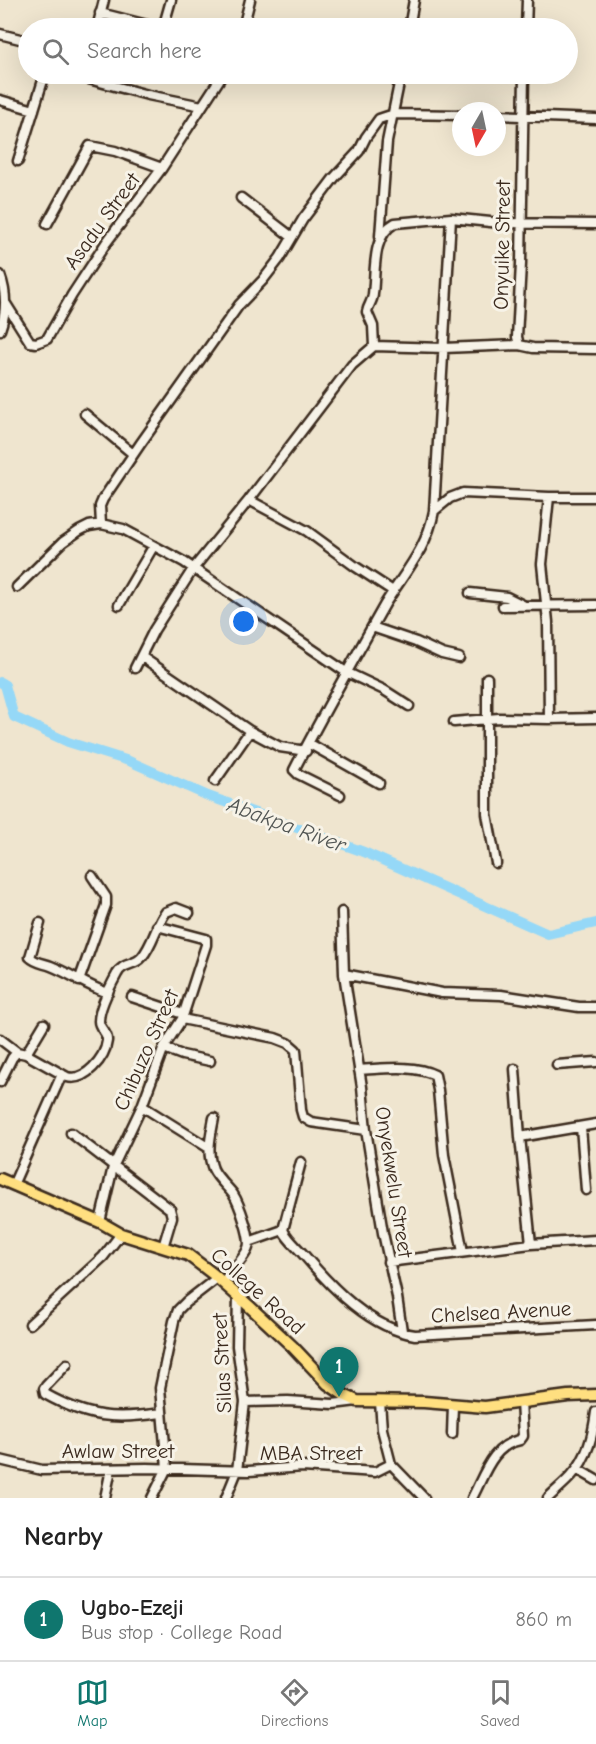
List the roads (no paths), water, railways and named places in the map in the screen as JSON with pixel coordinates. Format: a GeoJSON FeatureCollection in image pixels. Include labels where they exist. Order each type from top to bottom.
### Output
{"type":"FeatureCollection","features":[{"type":"Feature","properties":{"kind":"main road","name":"College Road"},"geometry":{"type":"LineString","coordinates":[[0,1179],[100,1222],[121,1234],[188,1255],[238,1295],[328,1384],[357,1401],[418,1402],[485,1407],[568,1396],[596,1395]]}},
{"type":"Feature","properties":{"kind":"street"},"geometry":{"type":"LineString","coordinates":[[99,18],[102,0]]}},
{"type":"Feature","properties":{"kind":"street"},"geometry":{"type":"LineString","coordinates":[[165,18],[171,0]]}},
{"type":"Feature","properties":{"kind":"street"},"geometry":{"type":"LineString","coordinates":[[246,18],[250,0]]}},
{"type":"Feature","properties":{"kind":"street"},"geometry":{"type":"LineString","coordinates":[[411,18],[414,0]]}},
{"type":"Feature","properties":{"kind":"street"},"geometry":{"type":"LineString","coordinates":[[526,18],[527,0]]}},
{"type":"Feature","properties":{"kind":"street"},"geometry":{"type":"LineString","coordinates":[[100,13],[120,18]]}},
{"type":"Feature","properties":{"kind":"street"},"geometry":{"type":"LineString","coordinates":[[0,34],[18,38]]}},
{"type":"Feature","properties":{"kind":"street"},"geometry":{"type":"LineString","coordinates":[[18,161],[42,84]]}},
{"type":"Feature","properties":{"kind":"street"},"geometry":{"type":"LineString","coordinates":[[112,84],[148,95],[202,106]]}},
{"type":"Feature","properties":{"kind":"street","name":"Asadu Street"},"geometry":{"type":"LineString","coordinates":[[6,304],[30,342],[36,344],[47,339],[106,243],[162,168],[216,84]]}},
{"type":"Feature","properties":{"kind":"street"},"geometry":{"type":"LineString","coordinates":[[377,346],[373,326],[367,312],[373,296],[387,142],[399,84]]}},
{"type":"Feature","properties":{"kind":"street","name":"Onyuike Street"},"geometry":{"type":"LineString","coordinates":[[519,345],[517,337],[524,84]]}},
{"type":"Feature","properties":{"kind":"street"},"geometry":{"type":"LineString","coordinates":[[0,100],[34,110]]}},
{"type":"Feature","properties":{"kind":"street"},"geometry":{"type":"LineString","coordinates":[[101,524],[100,506],[103,499],[133,454],[239,305],[280,258],[319,198],[359,152],[379,119],[394,114],[452,115]]}},
{"type":"Feature","properties":{"kind":"street"},"geometry":{"type":"LineString","coordinates":[[506,115],[596,119]]}},
{"type":"Feature","properties":{"kind":"street"},"geometry":{"type":"LineString","coordinates":[[48,224],[90,146],[115,151],[162,168]]}},
{"type":"Feature","properties":{"kind":"street"},"geometry":{"type":"LineString","coordinates":[[241,198],[292,237]]}},
{"type":"Feature","properties":{"kind":"street"},"geometry":{"type":"LineString","coordinates":[[379,239],[387,227],[394,223],[451,218],[500,223],[596,224]]}},
{"type":"Feature","properties":{"kind":"street"},"geometry":{"type":"LineString","coordinates":[[340,795],[295,772],[295,767],[308,747],[346,672],[429,534],[434,511],[451,218]]}},
{"type":"Feature","properties":{"kind":"street"},"geometry":{"type":"LineString","coordinates":[[0,275],[6,304],[5,317],[0,330]]}},
{"type":"Feature","properties":{"kind":"street"},"geometry":{"type":"LineString","coordinates":[[135,668],[154,630],[193,568],[249,500],[352,365],[377,346],[444,348],[519,345],[533,348],[596,348]]}},
{"type":"Feature","properties":{"kind":"street"},"geometry":{"type":"LineString","coordinates":[[84,414],[133,454]]}},
{"type":"Feature","properties":{"kind":"street"},"geometry":{"type":"LineString","coordinates":[[434,511],[450,498],[463,493],[596,497]]}},
{"type":"Feature","properties":{"kind":"street"},"geometry":{"type":"LineString","coordinates":[[549,497],[542,558],[549,673],[549,719]]}},
{"type":"Feature","properties":{"kind":"street"},"geometry":{"type":"LineString","coordinates":[[249,500],[307,531],[393,591]]}},
{"type":"Feature","properties":{"kind":"street"},"geometry":{"type":"LineString","coordinates":[[17,587],[63,542],[89,526],[101,524],[123,529],[193,568],[346,672],[384,690],[409,706]]}},
{"type":"Feature","properties":{"kind":"street"},"geometry":{"type":"LineString","coordinates":[[119,605],[153,547]]}},
{"type":"Feature","properties":{"kind":"street"},"geometry":{"type":"LineString","coordinates":[[470,593],[507,597],[524,605]]}},
{"type":"Feature","properties":{"kind":"street"},"geometry":{"type":"LineString","coordinates":[[503,606],[596,605]]}},
{"type":"Feature","properties":{"kind":"street"},"geometry":{"type":"LineString","coordinates":[[372,627],[416,642],[442,654],[459,658]]}},
{"type":"Feature","properties":{"kind":"street"},"geometry":{"type":"LineString","coordinates":[[142,657],[250,731],[280,747],[308,747],[380,783]]}},
{"type":"Feature","properties":{"kind":"street"},"geometry":{"type":"LineString","coordinates":[[487,678],[488,720],[485,779],[487,814],[496,863]]}},
{"type":"Feature","properties":{"kind":"street"},"geometry":{"type":"LineString","coordinates":[[454,722],[519,718],[596,718]]}},
{"type":"Feature","properties":{"kind":"street"},"geometry":{"type":"LineString","coordinates":[[214,781],[250,731]]}},
{"type":"Feature","properties":{"kind":"street"},"geometry":{"type":"LineString","coordinates":[[79,981],[106,905],[106,897],[92,876]]}},
{"type":"Feature","properties":{"kind":"street"},"geometry":{"type":"LineString","coordinates":[[0,1039],[21,1053],[62,1074],[74,1079],[83,1077],[91,1070],[108,1040],[98,1020],[118,971],[123,966],[142,958],[162,917],[170,909],[177,908],[189,913]]}},
{"type":"Feature","properties":{"kind":"street","name":"Onyekwelu Street"},"geometry":{"type":"LineString","coordinates":[[342,912],[344,974],[355,1037],[366,1130],[388,1262],[405,1332]]}},
{"type":"Feature","properties":{"kind":"street"},"geometry":{"type":"LineString","coordinates":[[40,923],[30,957],[35,962],[52,967],[108,993]]}},
{"type":"Feature","properties":{"kind":"street","name":"Chibuzo Street"},"geometry":{"type":"LineString","coordinates":[[100,1222],[114,1167],[142,1106],[164,1048],[182,1017],[206,945],[206,939],[157,926]]}},
{"type":"Feature","properties":{"kind":"street"},"geometry":{"type":"LineString","coordinates":[[344,974],[442,993],[501,995],[579,1007],[596,1007]]}},
{"type":"Feature","properties":{"kind":"street"},"geometry":{"type":"LineString","coordinates":[[132,997],[182,1017],[288,1043],[296,1050],[303,1117],[311,1122],[366,1130]]}},
{"type":"Feature","properties":{"kind":"street"},"geometry":{"type":"LineString","coordinates":[[0,1082],[12,1058],[21,1053],[44,1024]]}},
{"type":"Feature","properties":{"kind":"street"},"geometry":{"type":"LineString","coordinates":[[164,1048],[182,1055],[210,1061]]}},
{"type":"Feature","properties":{"kind":"street"},"geometry":{"type":"LineString","coordinates":[[557,1065],[596,1062]]}},
{"type":"Feature","properties":{"kind":"street"},"geometry":{"type":"LineString","coordinates":[[359,1070],[415,1069],[435,1075],[446,1165],[464,1252]]}},
{"type":"Feature","properties":{"kind":"street"},"geometry":{"type":"LineString","coordinates":[[515,1069],[531,1244]]}},
{"type":"Feature","properties":{"kind":"street"},"geometry":{"type":"LineString","coordinates":[[13,1185],[62,1074]]}},
{"type":"Feature","properties":{"kind":"street"},"geometry":{"type":"LineString","coordinates":[[142,1106],[209,1148]]}},
{"type":"Feature","properties":{"kind":"street"},"geometry":{"type":"LineString","coordinates":[[152,1498],[167,1468],[160,1388],[178,1310],[220,1280],[248,1249],[249,1242],[239,1205],[214,1172],[209,1148],[214,1118]]}},
{"type":"Feature","properties":{"kind":"street"},"geometry":{"type":"LineString","coordinates":[[520,1137],[596,1124]]}},
{"type":"Feature","properties":{"kind":"street"},"geometry":{"type":"LineString","coordinates":[[581,1127],[586,1190]]}},
{"type":"Feature","properties":{"kind":"street"},"geometry":{"type":"LineString","coordinates":[[71,1133],[170,1209],[172,1217],[163,1247]]}},
{"type":"Feature","properties":{"kind":"street"},"geometry":{"type":"LineString","coordinates":[[283,1230],[301,1162]]}},
{"type":"Feature","properties":{"kind":"street"},"geometry":{"type":"LineString","coordinates":[[249,1242],[283,1230]]}},
{"type":"Feature","properties":{"kind":"street"},"geometry":{"type":"LineString","coordinates":[[283,1230],[318,1271],[350,1303],[365,1314],[405,1332]]}},
{"type":"Feature","properties":{"kind":"street"},"geometry":{"type":"LineString","coordinates":[[30,1324],[104,1257],[121,1234]]}},
{"type":"Feature","properties":{"kind":"street"},"geometry":{"type":"LineString","coordinates":[[388,1262],[531,1244],[596,1240]]}},
{"type":"Feature","properties":{"kind":"street","name":"Silas Street"},"geometry":{"type":"LineString","coordinates":[[226,1498],[237,1471],[245,1402],[237,1346],[238,1295]]}},
{"type":"Feature","properties":{"kind":"street","name":"Chelsea Avenue"},"geometry":{"type":"LineString","coordinates":[[405,1332],[424,1335],[596,1325]]}},
{"type":"Feature","properties":{"kind":"street"},"geometry":{"type":"LineString","coordinates":[[67,1364],[46,1386],[45,1394],[83,1411],[109,1418],[161,1413]]}},
{"type":"Feature","properties":{"kind":"street"},"geometry":{"type":"LineString","coordinates":[[245,1402],[288,1401],[333,1404],[357,1401]]}},
{"type":"Feature","properties":{"kind":"street","name":"MBA Street"},"geometry":{"type":"LineString","coordinates":[[237,1471],[303,1467],[375,1472],[391,1464],[382,1429],[380,1402]]}},
{"type":"Feature","properties":{"kind":"street"},"geometry":{"type":"LineString","coordinates":[[472,1498],[487,1465],[494,1456],[510,1442],[520,1440],[523,1436],[522,1402]]}},
{"type":"Feature","properties":{"kind":"street"},"geometry":{"type":"LineString","coordinates":[[452,1434],[453,1405]]}},
{"type":"Feature","properties":{"kind":"street"},"geometry":{"type":"LineString","coordinates":[[548,1498],[577,1469],[591,1440],[596,1413]]}},
{"type":"Feature","properties":{"kind":"street","name":"Awlaw Street"},"geometry":{"type":"LineString","coordinates":[[0,1460],[42,1470],[167,1468],[237,1471]]}},
{"type":"Feature","properties":{"kind":"street"},"geometry":{"type":"LineString","coordinates":[[391,1464],[424,1498]]}},
{"type":"Feature","properties":{"kind":"street"},"geometry":{"type":"LineString","coordinates":[[105,1498],[111,1469]]}},
{"type":"Feature","properties":{"kind":"street"},"geometry":{"type":"LineString","coordinates":[[577,1469],[596,1480]]}},
{"type":"Feature","properties":{"kind":"waterway","name":"Abakpa River"},"geometry":{"type":"LineString","coordinates":[[0,682],[5,685],[14,717],[68,742],[129,761],[208,796],[364,852],[548,934],[596,923]]}},
{"type":"Feature","properties":{"kind":"place","name":"Ugbo-Ezeji"},"geometry":{"type":"Point","coordinates":[339,1397]}}]}
